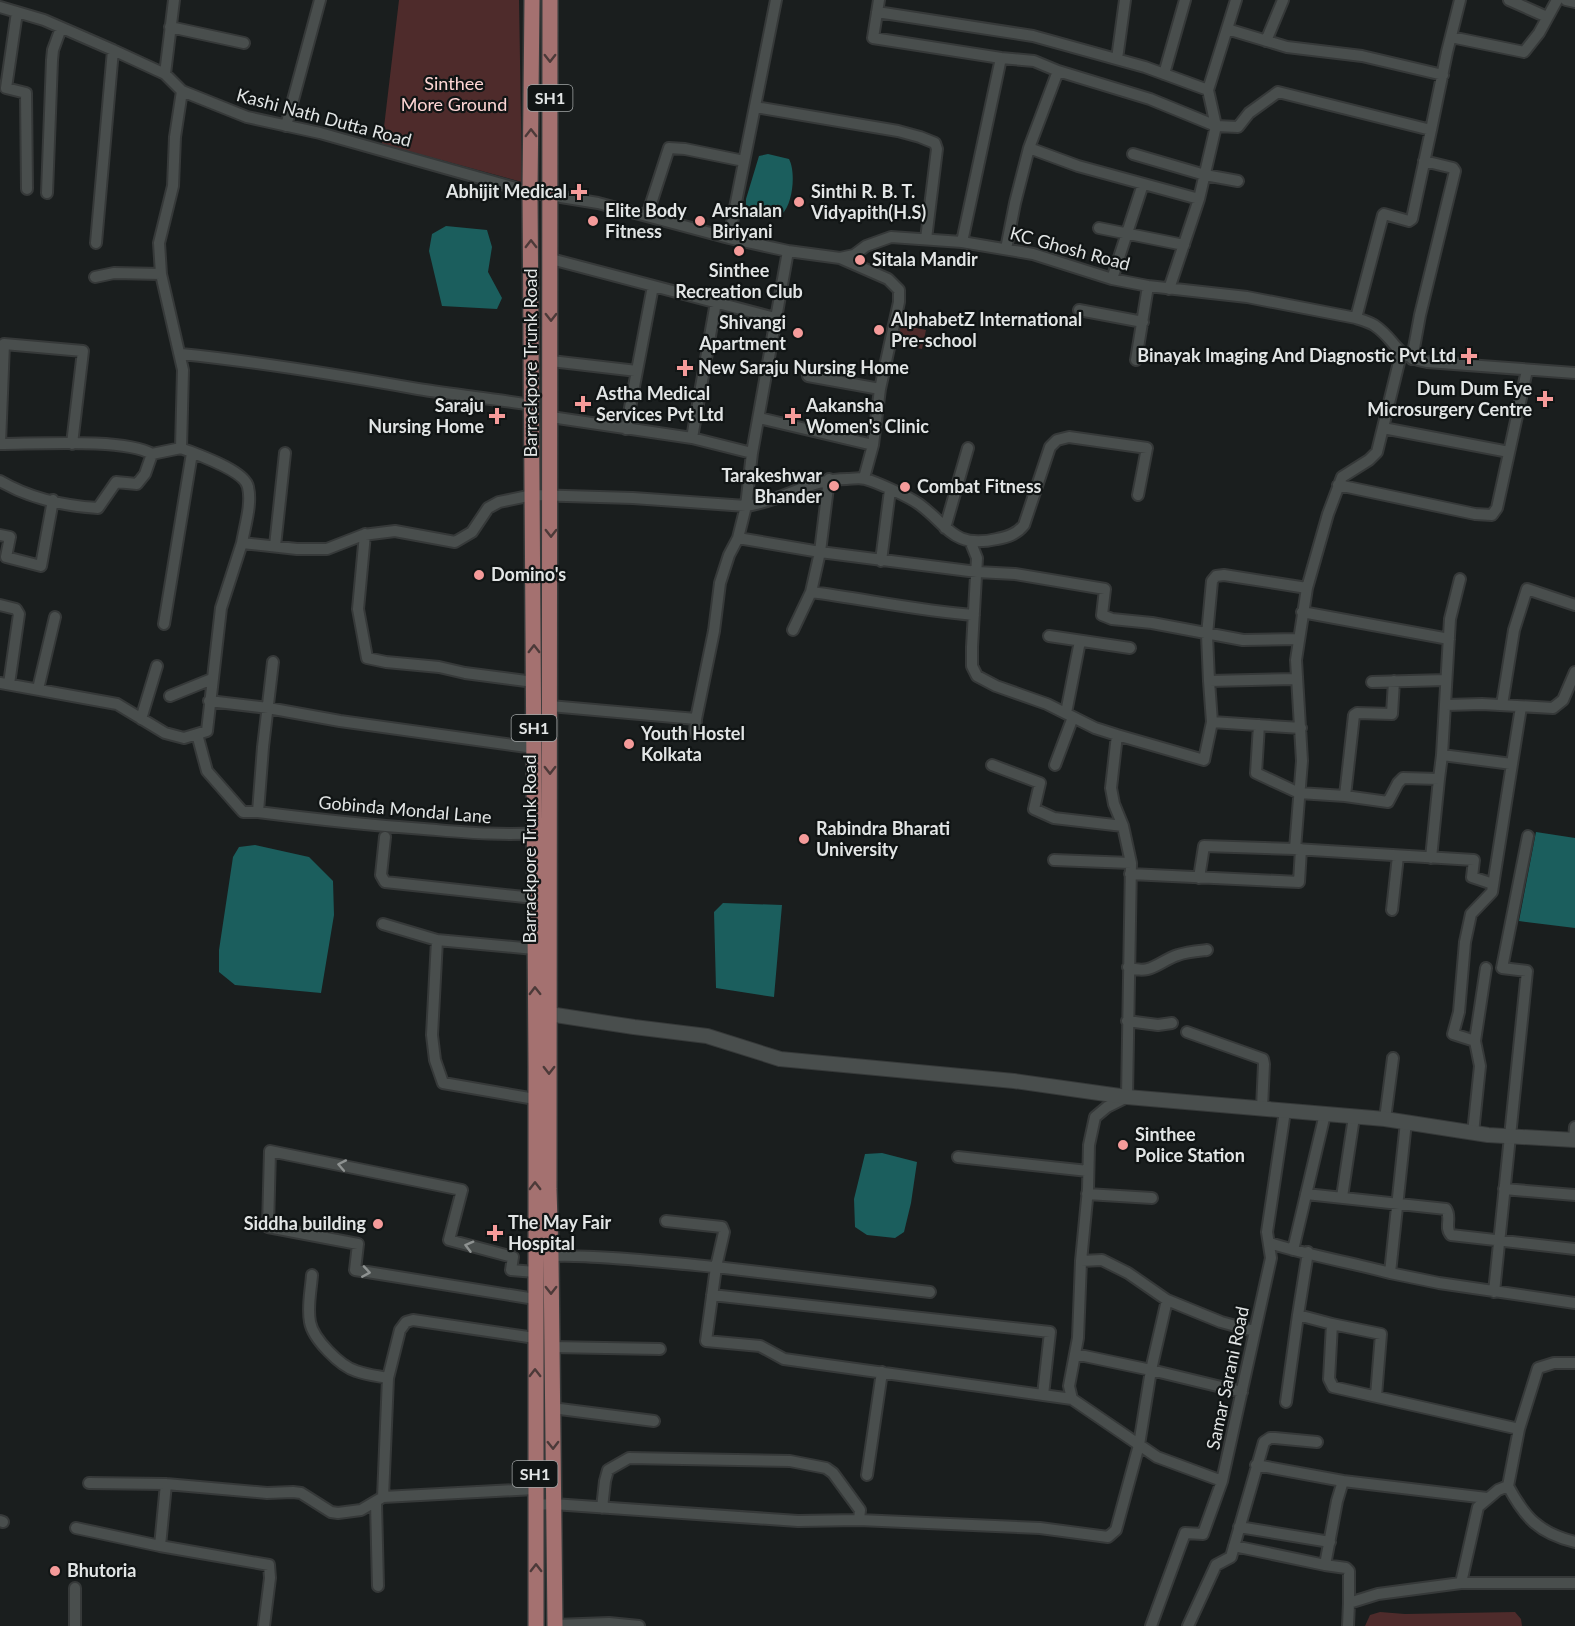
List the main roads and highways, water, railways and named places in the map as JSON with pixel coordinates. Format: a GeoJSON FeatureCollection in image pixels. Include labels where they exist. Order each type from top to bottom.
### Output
{"type":"FeatureCollection","features":[{"type":"Feature","properties":{"kind":"main road","name":"Barrackpore Trunk Road"},"geometry":{"type":"LineString","coordinates":[[532,0],[530,192],[534,748],[542,833],[549,1014],[555,1626]]}},
{"type":"Feature","properties":{"kind":"main road","name":"Barrackpore Trunk Road"},"geometry":{"type":"LineString","coordinates":[[536,1626],[534,898],[542,833],[550,706],[550,0]]}},
{"type":"Feature","properties":{"kind":"water"},"geometry":{"type":"Polygon","coordinates":[[[768,154],[789,159],[791,165],[793,179],[791,196],[782,214],[762,214],[746,207],[746,199],[759,156],[768,154]]]}},
{"type":"Feature","properties":{"kind":"water"},"geometry":{"type":"Polygon","coordinates":[[[446,226],[487,230],[492,247],[488,272],[502,298],[497,309],[442,306],[429,251],[432,234],[446,226]]]}},
{"type":"Feature","properties":{"kind":"water"},"geometry":{"type":"Polygon","coordinates":[[[1536,832],[1575,838],[1575,928],[1519,921],[1536,832]]]}},
{"type":"Feature","properties":{"kind":"water"},"geometry":{"type":"Polygon","coordinates":[[[255,845],[309,857],[333,881],[334,915],[321,993],[235,985],[219,972],[219,950],[233,857],[239,847],[255,845]]]}},
{"type":"Feature","properties":{"kind":"water"},"geometry":{"type":"Polygon","coordinates":[[[723,903],[782,905],[774,997],[716,988],[714,912],[723,903]]]}},
{"type":"Feature","properties":{"kind":"water"},"geometry":{"type":"Polygon","coordinates":[[[882,1153],[917,1162],[904,1232],[895,1238],[867,1235],[855,1227],[854,1199],[865,1154],[882,1153]]]}},
{"type":"Feature","properties":{"kind":"place","name":"Abhijit Medical"},"geometry":{"type":"Point","coordinates":[579,192]}},
{"type":"Feature","properties":{"kind":"place","name":"Sinthi R. B. T. Vidyapith(H.S)"},"geometry":{"type":"Point","coordinates":[799,202]}},
{"type":"Feature","properties":{"kind":"place","name":"Elite Body Fitness"},"geometry":{"type":"Point","coordinates":[593,221]}},
{"type":"Feature","properties":{"kind":"place","name":"Arshalan Biriyani"},"geometry":{"type":"Point","coordinates":[700,221]}},
{"type":"Feature","properties":{"kind":"place","name":"Sinthee Recreation Club"},"geometry":{"type":"Point","coordinates":[739,251]}},
{"type":"Feature","properties":{"kind":"place","name":"Sitala Mandir"},"geometry":{"type":"Point","coordinates":[860,260]}},
{"type":"Feature","properties":{"kind":"place","name":"AlphabetZ International Pre-school"},"geometry":{"type":"Point","coordinates":[879,330]}},
{"type":"Feature","properties":{"kind":"place","name":"Shivangi Apartment"},"geometry":{"type":"Point","coordinates":[798,333]}},
{"type":"Feature","properties":{"kind":"place","name":"Binayak Imaging And Diagnostic Pvt Ltd"},"geometry":{"type":"Point","coordinates":[1469,356]}},
{"type":"Feature","properties":{"kind":"place","name":"New Saraju Nursing Home"},"geometry":{"type":"Point","coordinates":[685,368]}},
{"type":"Feature","properties":{"kind":"place","name":"Dum Dum Eye Microsurgery Centre"},"geometry":{"type":"Point","coordinates":[1545,399]}},
{"type":"Feature","properties":{"kind":"place","name":"Astha Medical Services Pvt Ltd"},"geometry":{"type":"Point","coordinates":[583,404]}},
{"type":"Feature","properties":{"kind":"place","name":"Saraju Nursing Home"},"geometry":{"type":"Point","coordinates":[497,416]}},
{"type":"Feature","properties":{"kind":"place","name":"Aakansha Women's Clinic"},"geometry":{"type":"Point","coordinates":[793,416]}},
{"type":"Feature","properties":{"kind":"place","name":"Tarakeshwar Bhander"},"geometry":{"type":"Point","coordinates":[834,486]}},
{"type":"Feature","properties":{"kind":"place","name":"Combat Fitness"},"geometry":{"type":"Point","coordinates":[905,487]}},
{"type":"Feature","properties":{"kind":"place","name":"Domino's"},"geometry":{"type":"Point","coordinates":[479,575]}},
{"type":"Feature","properties":{"kind":"place","name":"Youth Hostel Kolkata"},"geometry":{"type":"Point","coordinates":[629,744]}},
{"type":"Feature","properties":{"kind":"place","name":"Rabindra Bharati University"},"geometry":{"type":"Point","coordinates":[804,839]}},
{"type":"Feature","properties":{"kind":"place","name":"Sinthee Police Station"},"geometry":{"type":"Point","coordinates":[1123,1145]}},
{"type":"Feature","properties":{"kind":"place","name":"Siddha building"},"geometry":{"type":"Point","coordinates":[378,1224]}},
{"type":"Feature","properties":{"kind":"place","name":"The May Fair Hospital"},"geometry":{"type":"Point","coordinates":[495,1233]}},
{"type":"Feature","properties":{"kind":"place","name":"Bhutoria"},"geometry":{"type":"Point","coordinates":[55,1571]}},
{"type":"Feature","properties":{"kind":"park label","name":"Sinthee More Ground"},"geometry":{"type":"Point","coordinates":[454,94]}}]}
